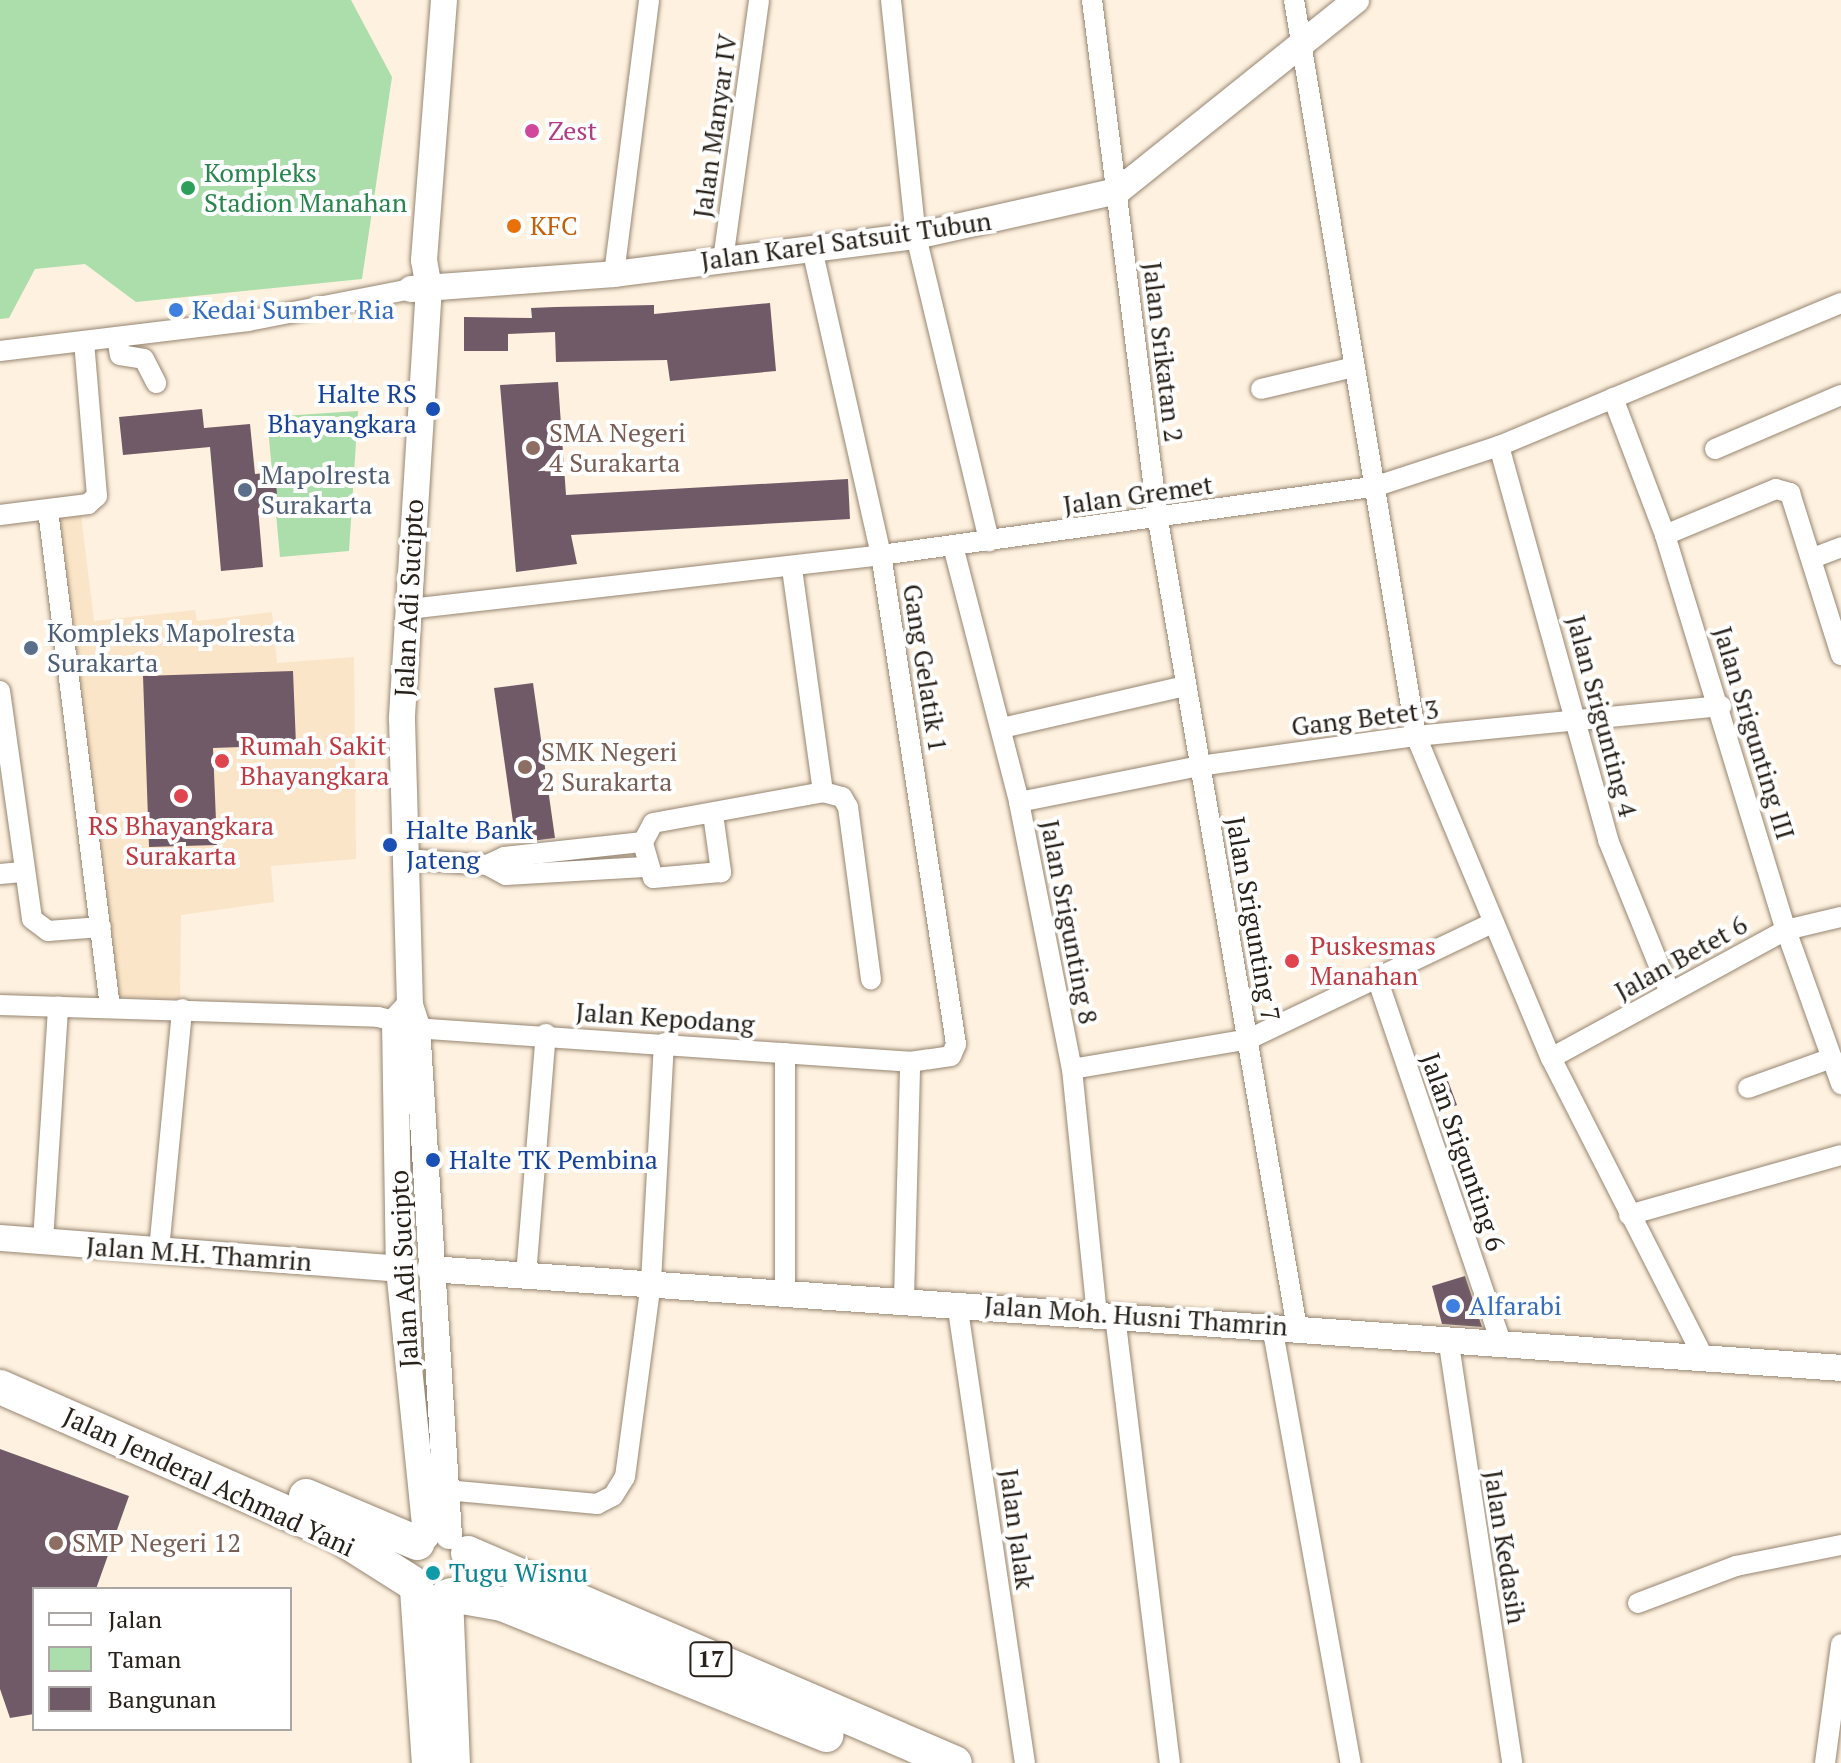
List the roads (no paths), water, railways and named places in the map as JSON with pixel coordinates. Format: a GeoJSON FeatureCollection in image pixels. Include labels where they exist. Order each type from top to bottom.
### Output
{"type":"FeatureCollection","features":[{"type":"Feature","properties":{"kind":"highway","name":"Jalan Jenderal Achmad Yani"},"geometry":{"type":"LineString","coordinates":[[0,1366],[440,1542],[955,1763]]}},
{"type":"Feature","properties":{"kind":"highway","name":"Jalan Jenderal Achmad Yani"},"geometry":{"type":"LineString","coordinates":[[0,1387],[335,1534],[432,1591],[502,1604],[894,1763]]}},
{"type":"Feature","properties":{"kind":"highway"},"geometry":{"type":"LineString","coordinates":[[432,1591],[466,1582],[440,1542],[408,1559],[432,1591],[453,1763]]}},
{"type":"Feature","properties":{"kind":"highway"},"geometry":{"type":"LineString","coordinates":[[429,1763],[432,1591]]}},
{"type":"Feature","properties":{"kind":"street","name":"Jalan Adi Sucipto"},"geometry":{"type":"LineString","coordinates":[[440,1542],[399,1269],[407,1017],[402,719],[409,609],[420,288],[444,0]]}},
{"type":"Feature","properties":{"kind":"street","name":"Jalan Adi Sucipto"},"geometry":{"type":"LineString","coordinates":[[420,288],[438,262],[456,0]]}},
{"type":"Feature","properties":{"kind":"street"},"geometry":{"type":"LineString","coordinates":[[614,274],[649,0]]}},
{"type":"Feature","properties":{"kind":"street","name":"Jalan Manyar IV"},"geometry":{"type":"LineString","coordinates":[[723,260],[759,0]]}},
{"type":"Feature","properties":{"kind":"street"},"geometry":{"type":"LineString","coordinates":[[891,0],[916,236],[989,541]]}},
{"type":"Feature","properties":{"kind":"street","name":"Jalan Srikatan 2"},"geometry":{"type":"LineString","coordinates":[[1092,0],[1158,520]]}},
{"type":"Feature","properties":{"kind":"street"},"geometry":{"type":"LineString","coordinates":[[1294,0],[1416,736],[1490,924],[1551,1058],[1704,1358]]}},
{"type":"Feature","properties":{"kind":"street","name":"Jalan Karel Satsuit Tubun"},"geometry":{"type":"LineString","coordinates":[[420,288],[614,274],[916,236],[1118,191],[1299,41],[1356,0]]}},
{"type":"Feature","properties":{"kind":"street","name":"Gang Gelatik 1"},"geometry":{"type":"LineString","coordinates":[[812,248],[881,555],[956,1044],[946,1059],[910,1062]]}},
{"type":"Feature","properties":{"kind":"street"},"geometry":{"type":"LineString","coordinates":[[0,351],[248,321],[420,288]]}},
{"type":"Feature","properties":{"kind":"street","name":"Jalan Gremet"},"geometry":{"type":"LineString","coordinates":[[409,609],[953,546],[1158,520],[1374,487],[1499,446],[1841,303]]}},
{"type":"Feature","properties":{"kind":"street"},"geometry":{"type":"LineString","coordinates":[[117,337],[120,355],[144,359],[156,383]]}},
{"type":"Feature","properties":{"kind":"street"},"geometry":{"type":"LineString","coordinates":[[0,515],[88,504],[97,496],[84,342]]}},
{"type":"Feature","properties":{"kind":"street"},"geometry":{"type":"LineString","coordinates":[[1261,389],[1354,367]]}},
{"type":"Feature","properties":{"kind":"street"},"geometry":{"type":"LineString","coordinates":[[1715,449],[1841,395]]}},
{"type":"Feature","properties":{"kind":"street","name":"Jalan Srigunting III"},"geometry":{"type":"LineString","coordinates":[[1613,398],[1665,535],[1722,706],[1786,930],[1841,1084]]}},
{"type":"Feature","properties":{"kind":"street","name":"Jalan Srigunting 4"},"geometry":{"type":"LineString","coordinates":[[1499,446],[1579,719],[1618,871],[1670,993]]}},
{"type":"Feature","properties":{"kind":"street"},"geometry":{"type":"LineString","coordinates":[[1665,535],[1776,489],[1795,500],[1841,655]]}},
{"type":"Feature","properties":{"kind":"street"},"geometry":{"type":"LineString","coordinates":[[48,510],[110,1007]]}},
{"type":"Feature","properties":{"kind":"street","name":"Jalan Srigunting 7"},"geometry":{"type":"LineString","coordinates":[[1158,520],[1249,1039],[1284,1327],[1351,1763]]}},
{"type":"Feature","properties":{"kind":"street","name":"Jalan Srigunting 8"},"geometry":{"type":"LineString","coordinates":[[953,546],[1019,802],[1072,1069],[1170,1763]]}},
{"type":"Feature","properties":{"kind":"street"},"geometry":{"type":"LineString","coordinates":[[1813,558],[1841,547]]}},
{"type":"Feature","properties":{"kind":"street"},"geometry":{"type":"LineString","coordinates":[[792,570],[823,792]]}},
{"type":"Feature","properties":{"kind":"street"},"geometry":{"type":"LineString","coordinates":[[1002,728],[1186,686]]}},
{"type":"Feature","properties":{"kind":"street"},"geometry":{"type":"LineString","coordinates":[[0,691],[4,760],[39,928],[101,927]]}},
{"type":"Feature","properties":{"kind":"street","name":"Gang Betet 3"},"geometry":{"type":"LineString","coordinates":[[1019,802],[1199,766],[1416,736],[1722,706]]}},
{"type":"Feature","properties":{"kind":"street"},"geometry":{"type":"LineString","coordinates":[[713,814],[719,874],[661,881],[645,867],[643,842],[656,821],[713,814],[823,792],[842,797],[848,807],[871,979]]}},
{"type":"Feature","properties":{"kind":"street"},"geometry":{"type":"LineString","coordinates":[[487,865],[504,857],[643,842]]}},
{"type":"Feature","properties":{"kind":"street"},"geometry":{"type":"LineString","coordinates":[[406,859],[487,865],[506,875],[645,867]]}},
{"type":"Feature","properties":{"kind":"street"},"geometry":{"type":"LineString","coordinates":[[0,874],[25,872]]}},
{"type":"Feature","properties":{"kind":"street","name":"Jalan Betet 6"},"geometry":{"type":"LineString","coordinates":[[1551,1058],[1786,930],[1841,917]]}},
{"type":"Feature","properties":{"kind":"street"},"geometry":{"type":"LineString","coordinates":[[1072,1069],[1249,1039],[1490,924]]}},
{"type":"Feature","properties":{"kind":"street","name":"Jalan Srigunting 6"},"geometry":{"type":"LineString","coordinates":[[1377,978],[1501,1342]]}},
{"type":"Feature","properties":{"kind":"street","name":"Jalan Kepodang"},"geometry":{"type":"LineString","coordinates":[[0,1005],[407,1017],[546,1034],[910,1062]]}},
{"type":"Feature","properties":{"kind":"street"},"geometry":{"type":"LineString","coordinates":[[43,1241],[58,1006]]}},
{"type":"Feature","properties":{"kind":"street"},"geometry":{"type":"LineString","coordinates":[[159,1250],[182,1009]]}},
{"type":"Feature","properties":{"kind":"street","name":"Jalan Adi Sucipto"},"geometry":{"type":"LineString","coordinates":[[407,1017],[446,1490],[440,1542]]}},
{"type":"Feature","properties":{"kind":"street"},"geometry":{"type":"LineString","coordinates":[[526,1275],[546,1034]]}},
{"type":"Feature","properties":{"kind":"street"},"geometry":{"type":"LineString","coordinates":[[446,1490],[597,1504],[613,1496],[625,1477],[651,1282],[664,1043]]}},
{"type":"Feature","properties":{"kind":"street"},"geometry":{"type":"LineString","coordinates":[[785,1053],[785,1291]]}},
{"type":"Feature","properties":{"kind":"street"},"geometry":{"type":"LineString","coordinates":[[1748,1088],[1832,1058]]}},
{"type":"Feature","properties":{"kind":"street"},"geometry":{"type":"LineString","coordinates":[[904,1299],[910,1062]]}},
{"type":"Feature","properties":{"kind":"street"},"geometry":{"type":"LineString","coordinates":[[1629,1215],[1841,1155]]}},
{"type":"Feature","properties":{"kind":"street","name":"Jalan M.H. Thamrin"},"geometry":{"type":"LineString","coordinates":[[0,1238],[399,1269]]}},
{"type":"Feature","properties":{"kind":"street","name":"Jalan Moh. Husni Thamrin"},"geometry":{"type":"LineString","coordinates":[[430,1269],[904,1299],[1841,1368]]}},
{"type":"Feature","properties":{"kind":"street","name":"Jalan Jalak"},"geometry":{"type":"LineString","coordinates":[[957,1303],[1025,1763]]}},
{"type":"Feature","properties":{"kind":"street","name":"Jalan Kedasih"},"geometry":{"type":"LineString","coordinates":[[1448,1338],[1512,1763]]}},
{"type":"Feature","properties":{"kind":"street"},"geometry":{"type":"LineString","coordinates":[[1638,1603],[1736,1566],[1841,1545]]}},
{"type":"Feature","properties":{"kind":"street"},"geometry":{"type":"LineString","coordinates":[[1825,1763],[1841,1644]]}},
{"type":"Feature","properties":{"kind":"place","name":"Zest"},"geometry":{"type":"Point","coordinates":[532,131]}},
{"type":"Feature","properties":{"kind":"place","name":"Kompleks Stadion Manahan"},"geometry":{"type":"Point","coordinates":[188,188]}},
{"type":"Feature","properties":{"kind":"place","name":"KFC"},"geometry":{"type":"Point","coordinates":[514,226]}},
{"type":"Feature","properties":{"kind":"place","name":"Kedai Sumber Ria"},"geometry":{"type":"Point","coordinates":[176,310]}},
{"type":"Feature","properties":{"kind":"place","name":"Halte RS Bhayangkara"},"geometry":{"type":"Point","coordinates":[433,409]}},
{"type":"Feature","properties":{"kind":"place","name":"SMA Negeri 4 Surakarta"},"geometry":{"type":"Point","coordinates":[533,448]}},
{"type":"Feature","properties":{"kind":"place","name":"Mapolresta Surakarta"},"geometry":{"type":"Point","coordinates":[245,490]}},
{"type":"Feature","properties":{"kind":"place","name":"Kompleks Mapolresta Surakarta"},"geometry":{"type":"Point","coordinates":[31,648]}},
{"type":"Feature","properties":{"kind":"place","name":"Rumah Sakit Bhayangkara"},"geometry":{"type":"Point","coordinates":[222,761]}},
{"type":"Feature","properties":{"kind":"place","name":"SMK Negeri 2 Surakarta"},"geometry":{"type":"Point","coordinates":[525,767]}},
{"type":"Feature","properties":{"kind":"place","name":"RS Bhayangkara Surakarta"},"geometry":{"type":"Point","coordinates":[181,796]}},
{"type":"Feature","properties":{"kind":"place","name":"Halte Bank Jateng"},"geometry":{"type":"Point","coordinates":[390,845]}},
{"type":"Feature","properties":{"kind":"place","name":"Puskesmas Manahan"},"geometry":{"type":"Point","coordinates":[1292,961]}},
{"type":"Feature","properties":{"kind":"place","name":"Halte TK Pembina"},"geometry":{"type":"Point","coordinates":[433,1160]}},
{"type":"Feature","properties":{"kind":"place","name":"Alfarabi"},"geometry":{"type":"Point","coordinates":[1453,1306]}},
{"type":"Feature","properties":{"kind":"place","name":"SMP Negeri 12"},"geometry":{"type":"Point","coordinates":[56,1543]}},
{"type":"Feature","properties":{"kind":"place","name":"Tugu Wisnu"},"geometry":{"type":"Point","coordinates":[433,1573]}}]}
